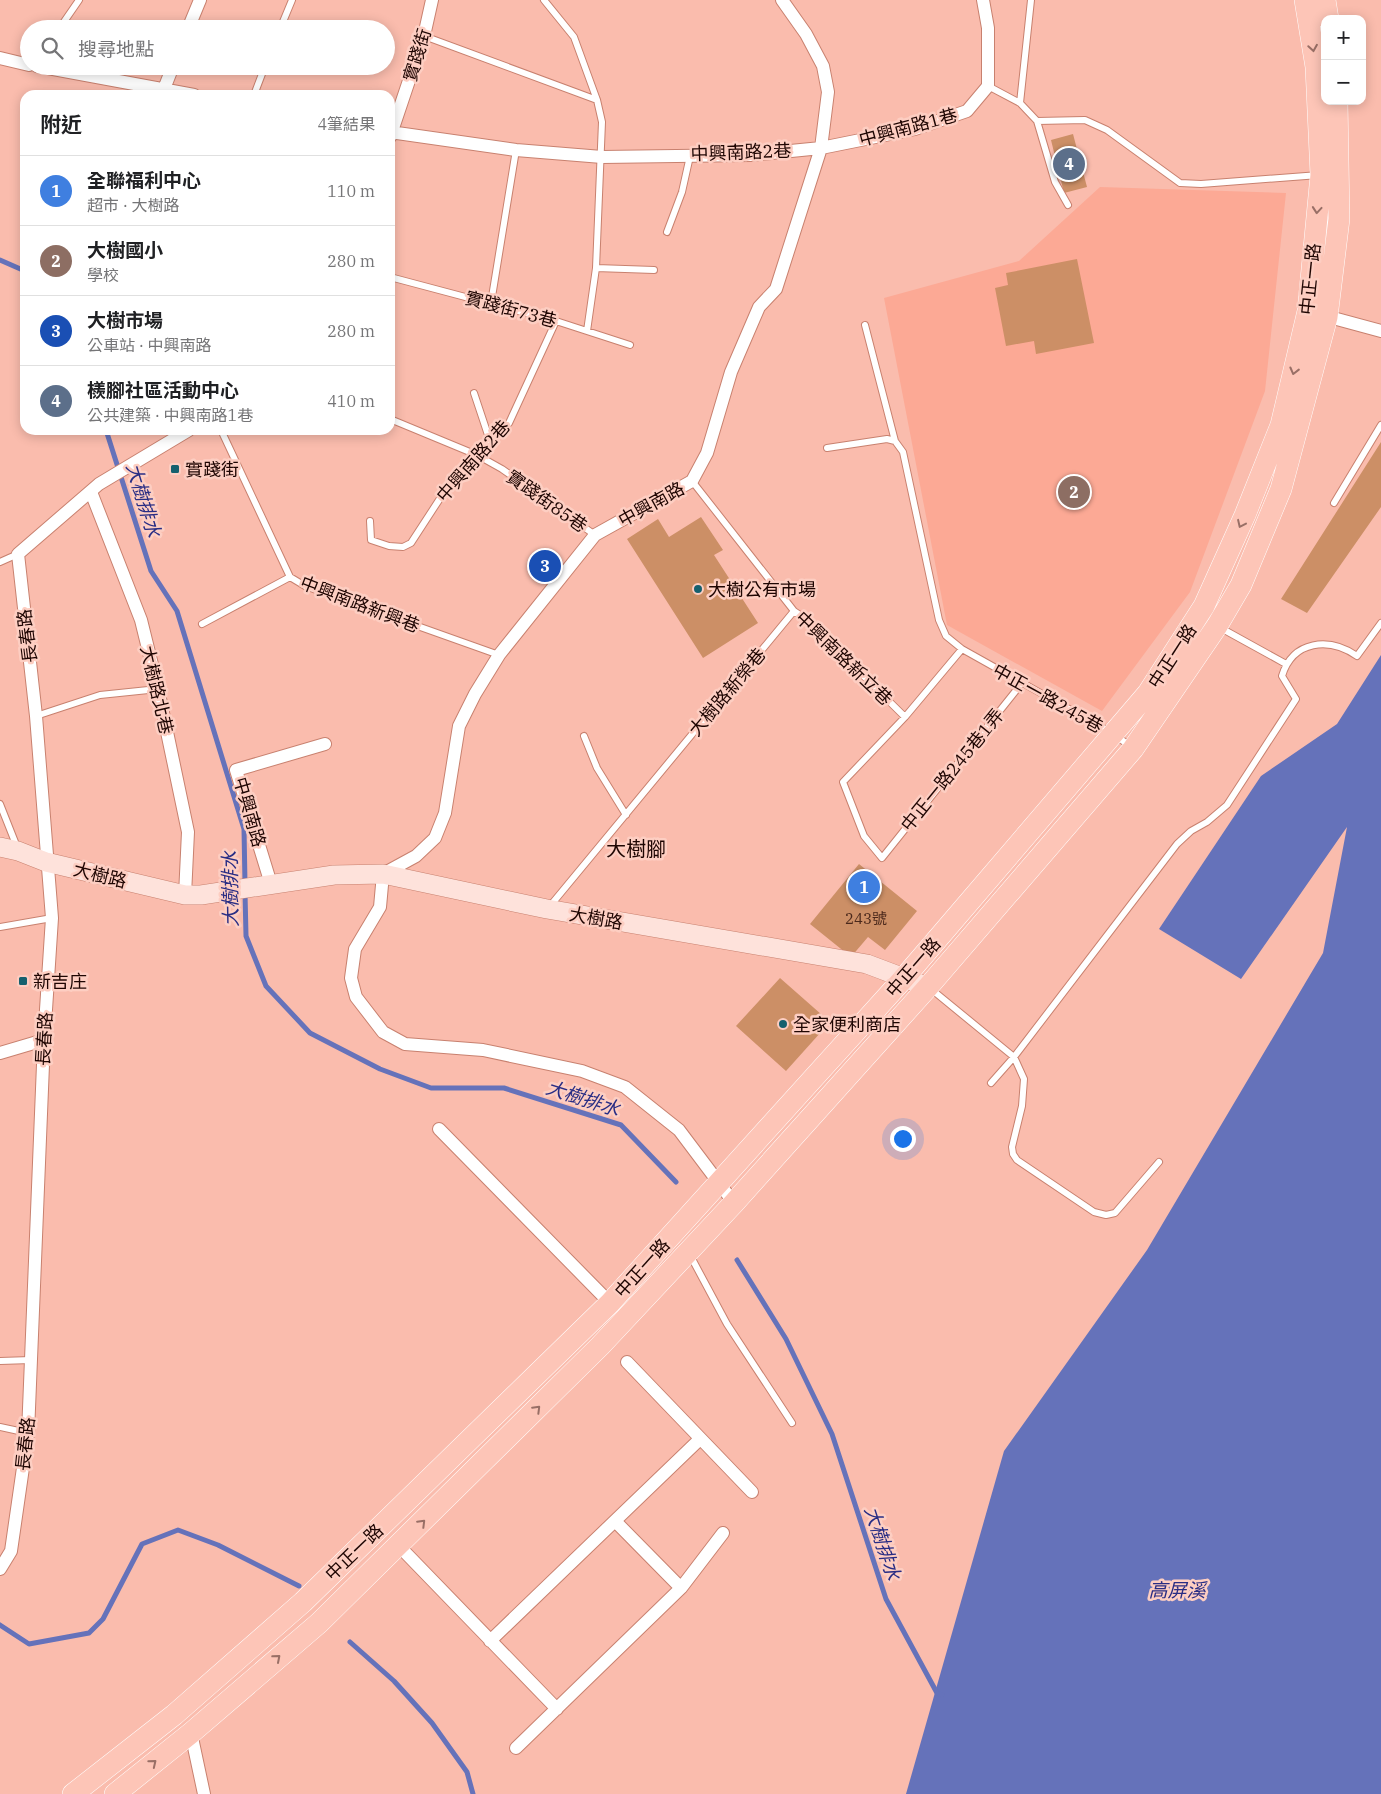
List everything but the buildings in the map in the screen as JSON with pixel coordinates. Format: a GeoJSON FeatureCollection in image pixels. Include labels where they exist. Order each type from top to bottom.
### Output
{"type":"FeatureCollection","features":[{"type":"Feature","properties":{"kind":"main road","name":"中正一路"},"geometry":{"type":"LineString","coordinates":[[73,1794],[174,1715],[303,1602],[610,1303],[904,978],[1148,692],[1204,606],[1245,516],[1281,425],[1317,314],[1321,175],[1316,67],[1305,0]]}},
{"type":"Feature","properties":{"kind":"main road"},"geometry":{"type":"LineString","coordinates":[[1326,0],[1328,15]]}},
{"type":"Feature","properties":{"kind":"main road","name":"中正一路"},"geometry":{"type":"LineString","coordinates":[[116,1794],[191,1733],[318,1623],[399,1546],[600,1346],[734,1203],[928,987],[1133,749],[1217,626],[1240,584],[1280,489],[1339,219],[1337,105]]}},
{"type":"Feature","properties":{"kind":"street"},"geometry":{"type":"LineString","coordinates":[[192,20],[200,0]]}},
{"type":"Feature","properties":{"kind":"street","name":"實踐街"},"geometry":{"type":"LineString","coordinates":[[395,122],[424,36],[432,0]]}},
{"type":"Feature","properties":{"kind":"street","name":"中興南路"},"geometry":{"type":"LineString","coordinates":[[383,874],[416,856],[435,838],[445,813],[459,726],[475,694],[499,656],[595,534],[692,481],[708,453],[731,372],[759,307],[776,289],[821,148],[828,92],[823,66],[806,34],[782,0]]}},
{"type":"Feature","properties":{"kind":"street"},"geometry":{"type":"LineString","coordinates":[[983,0],[988,28],[988,86]]}},
{"type":"Feature","properties":{"kind":"street"},"geometry":{"type":"LineString","coordinates":[[0,58],[20,62]]}},
{"type":"Feature","properties":{"kind":"street"},"geometry":{"type":"LineString","coordinates":[[84,75],[164,90],[170,75]]}},
{"type":"Feature","properties":{"kind":"street","name":"中興南路1巷"},"geometry":{"type":"LineString","coordinates":[[821,148],[915,129],[967,111],[988,86]]}},
{"type":"Feature","properties":{"kind":"street","name":"中興南路2巷"},"geometry":{"type":"LineString","coordinates":[[395,135],[516,150],[602,157],[691,154],[751,155],[821,148]]}},
{"type":"Feature","properties":{"kind":"street"},"geometry":{"type":"LineString","coordinates":[[1317,314],[1381,331]]}},
{"type":"Feature","properties":{"kind":"street"},"geometry":{"type":"LineString","coordinates":[[18,554],[95,488],[181,435]]}},
{"type":"Feature","properties":{"kind":"street","name":"大樹路北巷"},"geometry":{"type":"LineString","coordinates":[[95,488],[141,620],[158,689],[188,832],[193,896]]}},
{"type":"Feature","properties":{"kind":"street","name":"長春路"},"geometry":{"type":"LineString","coordinates":[[0,1569],[11,1551],[28,1433],[44,1040],[52,918],[46,862],[36,716],[18,554]]}},
{"type":"Feature","properties":{"kind":"street","name":"中興南路"},"geometry":{"type":"LineString","coordinates":[[266,884],[236,770],[325,744]]}},
{"type":"Feature","properties":{"kind":"street","name":"大樹路"},"geometry":{"type":"LineString","coordinates":[[9,849],[46,862],[193,896],[334,875],[383,874],[547,910],[867,964],[928,987]]}},
{"type":"Feature","properties":{"kind":"street"},"geometry":{"type":"LineString","coordinates":[[383,874],[380,907],[355,950],[351,978],[356,997],[383,1032],[406,1044],[483,1050],[582,1071],[625,1087],[679,1130],[734,1203]]}},
{"type":"Feature","properties":{"kind":"street"},"geometry":{"type":"LineString","coordinates":[[0,1052],[44,1040]]}},
{"type":"Feature","properties":{"kind":"street"},"geometry":{"type":"LineString","coordinates":[[439,1129],[610,1303]]}},
{"type":"Feature","properties":{"kind":"street"},"geometry":{"type":"LineString","coordinates":[[627,1362],[752,1492]]}},
{"type":"Feature","properties":{"kind":"street"},"geometry":{"type":"LineString","coordinates":[[490,1641],[700,1439]]}},
{"type":"Feature","properties":{"kind":"street"},"geometry":{"type":"LineString","coordinates":[[615,1521],[681,1588]]}},
{"type":"Feature","properties":{"kind":"street"},"geometry":{"type":"LineString","coordinates":[[516,1748],[681,1588],[723,1533]]}},
{"type":"Feature","properties":{"kind":"street"},"geometry":{"type":"LineString","coordinates":[[399,1546],[557,1709]]}},
{"type":"Feature","properties":{"kind":"street"},"geometry":{"type":"LineString","coordinates":[[191,1733],[204,1794]]}},
{"type":"Feature","properties":{"kind":"lane"},"geometry":{"type":"LineString","coordinates":[[65,20],[79,0]]}},
{"type":"Feature","properties":{"kind":"lane"},"geometry":{"type":"LineString","coordinates":[[284,20],[292,0]]}},
{"type":"Feature","properties":{"kind":"lane"},"geometry":{"type":"LineString","coordinates":[[544,0],[574,37],[598,100],[602,122],[596,268],[587,331]]}},
{"type":"Feature","properties":{"kind":"lane"},"geometry":{"type":"LineString","coordinates":[[1020,103],[1031,0]]}},
{"type":"Feature","properties":{"kind":"lane"},"geometry":{"type":"LineString","coordinates":[[424,36],[598,100]]}},
{"type":"Feature","properties":{"kind":"lane"},"geometry":{"type":"LineString","coordinates":[[256,90],[262,75]]}},
{"type":"Feature","properties":{"kind":"lane"},"geometry":{"type":"LineString","coordinates":[[988,86],[1020,103],[1038,121],[1055,182],[1068,205]]}},
{"type":"Feature","properties":{"kind":"lane"},"geometry":{"type":"LineString","coordinates":[[1038,121],[1085,120],[1107,130],[1180,183],[1201,184],[1321,175]]}},
{"type":"Feature","properties":{"kind":"lane"},"geometry":{"type":"LineString","coordinates":[[491,303],[516,150]]}},
{"type":"Feature","properties":{"kind":"lane"},"geometry":{"type":"LineString","coordinates":[[667,232],[682,192],[691,154]]}},
{"type":"Feature","properties":{"kind":"lane"},"geometry":{"type":"LineString","coordinates":[[596,268],[654,270]]}},
{"type":"Feature","properties":{"kind":"lane","name":"實踐街73巷"},"geometry":{"type":"LineString","coordinates":[[395,278],[556,321],[630,345]]}},
{"type":"Feature","properties":{"kind":"lane","name":"中興南路2巷"},"geometry":{"type":"LineString","coordinates":[[370,521],[371,540],[388,546],[403,547],[411,543],[439,500],[489,438],[509,423],[556,321]]}},
{"type":"Feature","properties":{"kind":"lane","name":"中正一路245巷"},"geometry":{"type":"LineString","coordinates":[[865,325],[895,441],[903,452],[938,620],[946,636],[962,649],[1112,733],[1133,749]]}},
{"type":"Feature","properties":{"kind":"lane"},"geometry":{"type":"LineString","coordinates":[[474,393],[489,438]]}},
{"type":"Feature","properties":{"kind":"lane","name":"實踐街85巷"},"geometry":{"type":"LineString","coordinates":[[395,421],[477,455],[502,469],[595,534]]}},
{"type":"Feature","properties":{"kind":"lane"},"geometry":{"type":"LineString","coordinates":[[1334,502],[1381,425]]}},
{"type":"Feature","properties":{"kind":"lane","name":"中興南路新興巷"},"geometry":{"type":"LineString","coordinates":[[223,435],[290,577],[305,586],[499,656]]}},
{"type":"Feature","properties":{"kind":"lane"},"geometry":{"type":"LineString","coordinates":[[827,448],[887,439],[895,441]]}},
{"type":"Feature","properties":{"kind":"lane","name":"中興南路新立巷"},"geometry":{"type":"LineString","coordinates":[[692,481],[794,611],[806,619],[905,717]]}},
{"type":"Feature","properties":{"kind":"lane"},"geometry":{"type":"LineString","coordinates":[[0,562],[18,554]]}},
{"type":"Feature","properties":{"kind":"lane"},"geometry":{"type":"LineString","coordinates":[[202,624],[290,577]]}},
{"type":"Feature","properties":{"kind":"lane","name":"大樹路新榮巷"},"geometry":{"type":"LineString","coordinates":[[547,910],[794,611]]}},
{"type":"Feature","properties":{"kind":"lane"},"geometry":{"type":"LineString","coordinates":[[991,1083],[1014,1057],[1177,844],[1191,831],[1207,822],[1227,805],[1296,699],[1282,676],[1286,664],[1295,654],[1307,647],[1320,644],[1333,644],[1346,648],[1357,656],[1381,622]]}},
{"type":"Feature","properties":{"kind":"lane"},"geometry":{"type":"LineString","coordinates":[[1217,626],[1286,664]]}},
{"type":"Feature","properties":{"kind":"lane"},"geometry":{"type":"LineString","coordinates":[[905,717],[962,649]]}},
{"type":"Feature","properties":{"kind":"lane","name":"中正一路245巷1弄"},"geometry":{"type":"LineString","coordinates":[[905,717],[842,782],[864,836],[882,858],[1022,683]]}},
{"type":"Feature","properties":{"kind":"lane"},"geometry":{"type":"LineString","coordinates":[[36,716],[100,695],[158,689]]}},
{"type":"Feature","properties":{"kind":"lane"},"geometry":{"type":"LineString","coordinates":[[584,736],[597,768],[626,814]]}},
{"type":"Feature","properties":{"kind":"lane"},"geometry":{"type":"LineString","coordinates":[[0,804],[9,849]]}},
{"type":"Feature","properties":{"kind":"lane"},"geometry":{"type":"LineString","coordinates":[[0,927],[52,918]]}},
{"type":"Feature","properties":{"kind":"lane"},"geometry":{"type":"LineString","coordinates":[[928,987],[1014,1057],[1024,1079],[1022,1106],[1012,1147],[1013,1154],[1017,1160],[1094,1212],[1106,1215],[1114,1213],[1160,1162]]}},
{"type":"Feature","properties":{"kind":"lane"},"geometry":{"type":"LineString","coordinates":[[688,1251],[727,1324],[792,1423]]}},
{"type":"Feature","properties":{"kind":"lane"},"geometry":{"type":"LineString","coordinates":[[0,1361],[30,1360]]}},
{"type":"Feature","properties":{"kind":"lane"},"geometry":{"type":"LineString","coordinates":[[0,1428],[28,1433]]}},
{"type":"Feature","properties":{"kind":"shaded area"},"geometry":{"type":"Polygon","coordinates":[[[1100,187],[1286,193],[1265,391],[1190,592],[1102,711],[947,625],[884,298],[1019,261],[1100,187]]]}},
{"type":"Feature","properties":{"kind":"water","name":"高屏溪"},"geometry":{"type":"Polygon","coordinates":[[[1381,655],[1381,1794],[906,1794],[1004,1451],[1147,1250],[1323,953],[1347,827],[1241,979],[1159,929],[1261,776],[1337,724],[1381,655]]]}},
{"type":"Feature","properties":{"kind":"waterway","name":"大樹排水"},"geometry":{"type":"LineString","coordinates":[[0,260],[20,269]]}},
{"type":"Feature","properties":{"kind":"waterway","name":"大樹排水"},"geometry":{"type":"LineString","coordinates":[[108,435],[151,571],[177,611],[244,829],[245,884]]}},
{"type":"Feature","properties":{"kind":"waterway","name":"大樹排水"},"geometry":{"type":"LineString","coordinates":[[245,893],[246,936],[266,986],[310,1033],[380,1069],[431,1088],[504,1088],[621,1125],[676,1182]]}},
{"type":"Feature","properties":{"kind":"waterway","name":"大樹排水"},"geometry":{"type":"LineString","coordinates":[[737,1260],[786,1339],[832,1434],[886,1599],[937,1693],[942,1695]]}},
{"type":"Feature","properties":{"kind":"waterway"},"geometry":{"type":"LineString","coordinates":[[0,1625],[29,1644],[89,1633],[103,1619],[142,1544],[178,1530],[218,1545],[299,1586]]}},
{"type":"Feature","properties":{"kind":"waterway"},"geometry":{"type":"LineString","coordinates":[[350,1642],[394,1681],[432,1723],[467,1772],[473,1794]]}},
{"type":"Feature","properties":{"kind":"place","name":"檨腳社區活動中心"},"geometry":{"type":"Point","coordinates":[1069,164]}},
{"type":"Feature","properties":{"kind":"place","name":"實踐街"},"geometry":{"type":"Point","coordinates":[175,469]}},
{"type":"Feature","properties":{"kind":"place","name":"大樹國小"},"geometry":{"type":"Point","coordinates":[1074,492]}},
{"type":"Feature","properties":{"kind":"place","name":"大樹市場"},"geometry":{"type":"Point","coordinates":[545,566]}},
{"type":"Feature","properties":{"kind":"place","name":"大樹公有市場"},"geometry":{"type":"Point","coordinates":[698,589]}},
{"type":"Feature","properties":{"kind":"place","name":"全聯福利中心"},"geometry":{"type":"Point","coordinates":[864,887]}},
{"type":"Feature","properties":{"kind":"place","name":"新吉庄"},"geometry":{"type":"Point","coordinates":[23,981]}},
{"type":"Feature","properties":{"kind":"place","name":"全家便利商店"},"geometry":{"type":"Point","coordinates":[783,1024]}},
{"type":"Feature","properties":{"kind":"district","name":"大樹腳"},"geometry":{"type":"Point","coordinates":[636,848]}}]}
